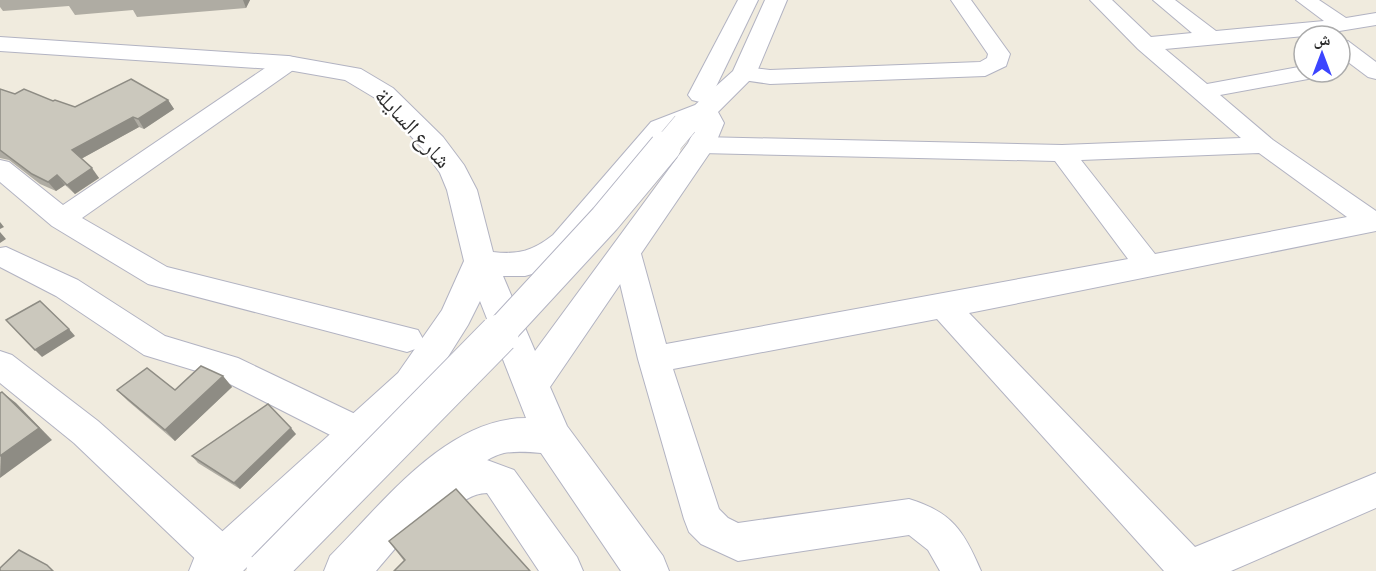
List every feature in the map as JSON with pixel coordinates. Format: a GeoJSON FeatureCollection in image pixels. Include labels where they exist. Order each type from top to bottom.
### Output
{"type":"FeatureCollection","features":[{"type":"Feature","properties":{"kind":"main road"},"geometry":{"type":"LineString","coordinates":[[266,571],[511,322],[697,120],[744,74],[776,0]]}},
{"type":"Feature","properties":{"kind":"main road","name":"شارع السايلة"},"geometry":{"type":"LineString","coordinates":[[0,44],[288,63],[352,74],[384,93],[433,143],[454,171],[462,190],[480,261],[552,435],[647,571]]}},
{"type":"Feature","properties":{"kind":"main road"},"geometry":{"type":"LineString","coordinates":[[531,385],[626,250],[697,120]]}},
{"type":"Feature","properties":{"kind":"main road"},"geometry":{"type":"LineString","coordinates":[[218,565],[411,384],[456,316],[480,261],[511,267],[541,259],[554,252],[661,128],[674,121],[697,120]]}},
{"type":"Feature","properties":{"kind":"main road"},"geometry":{"type":"LineString","coordinates":[[298,571],[526,332],[622,226],[697,120]]}},
{"type":"Feature","properties":{"kind":"main road"},"geometry":{"type":"LineString","coordinates":[[346,571],[449,465],[478,446],[498,438],[552,435]]}},
{"type":"Feature","properties":{"kind":"street"},"geometry":{"type":"LineString","coordinates":[[748,0],[697,120],[1062,153],[1264,145]]}},
{"type":"Feature","properties":{"kind":"street"},"geometry":{"type":"LineString","coordinates":[[744,74],[770,77],[985,69],[998,61],[999,54],[961,0]]}},
{"type":"Feature","properties":{"kind":"street"},"geometry":{"type":"LineString","coordinates":[[1100,0],[1200,92],[1264,145],[1374,221]]}},
{"type":"Feature","properties":{"kind":"street"},"geometry":{"type":"LineString","coordinates":[[1163,0],[1211,38]]}},
{"type":"Feature","properties":{"kind":"street"},"geometry":{"type":"LineString","coordinates":[[1306,0],[1323,24]]}},
{"type":"Feature","properties":{"kind":"street"},"geometry":{"type":"LineString","coordinates":[[1285,14],[1308,24]]}},
{"type":"Feature","properties":{"kind":"street"},"geometry":{"type":"LineString","coordinates":[[1352,27],[1376,19]]}},
{"type":"Feature","properties":{"kind":"street"},"geometry":{"type":"LineString","coordinates":[[1146,44],[1211,38],[1292,35]]}},
{"type":"Feature","properties":{"kind":"street"},"geometry":{"type":"LineString","coordinates":[[1352,52],[1370,67]]}},
{"type":"Feature","properties":{"kind":"street"},"geometry":{"type":"LineString","coordinates":[[62,219],[288,63]]}},
{"type":"Feature","properties":{"kind":"street"},"geometry":{"type":"LineString","coordinates":[[1352,66],[1370,67]]}},
{"type":"Feature","properties":{"kind":"street"},"geometry":{"type":"LineString","coordinates":[[1200,92],[1292,75]]}},
{"type":"Feature","properties":{"kind":"street"},"geometry":{"type":"LineString","coordinates":[[1062,153],[1148,265]]}},
{"type":"Feature","properties":{"kind":"street"},"geometry":{"type":"LineString","coordinates":[[0,168],[62,219],[158,276],[407,339]]}},
{"type":"Feature","properties":{"kind":"street"},"geometry":{"type":"LineString","coordinates":[[654,359],[944,306],[1374,221]]}},
{"type":"Feature","properties":{"kind":"street"},"geometry":{"type":"LineString","coordinates":[[626,250],[654,359],[703,519],[712,531],[738,542],[909,517],[923,520],[936,529],[946,541],[961,571]]}},
{"type":"Feature","properties":{"kind":"street"},"geometry":{"type":"LineString","coordinates":[[6,257],[67,288],[155,346],[226,367],[360,433]]}},
{"type":"Feature","properties":{"kind":"street"},"geometry":{"type":"LineString","coordinates":[[944,306],[1189,570],[1376,490]]}},
{"type":"Feature","properties":{"kind":"street"},"geometry":{"type":"LineString","coordinates":[[0,364],[86,432],[218,565]]}},
{"type":"Feature","properties":{"kind":"street"},"geometry":{"type":"LineString","coordinates":[[411,504],[424,505],[474,476],[494,477],[501,482],[563,571]]}},
{"type":"Feature","properties":{"kind":"building"},"geometry":{"type":"Polygon","coordinates":[[[131,79],[168,100],[138,119],[133,117],[72,150],[92,168],[67,185],[57,175],[48,182],[32,174],[0,150],[0,89],[15,94],[24,89],[75,107],[131,79]]]}},
{"type":"Feature","properties":{"kind":"building"},"geometry":{"type":"Polygon","coordinates":[[[40,301],[69,329],[35,350],[6,320],[40,301]]]}},
{"type":"Feature","properties":{"kind":"building"},"geometry":{"type":"Polygon","coordinates":[[[201,366],[223,376],[165,430],[117,390],[147,368],[175,390],[201,366]]]}},
{"type":"Feature","properties":{"kind":"building"},"geometry":{"type":"Polygon","coordinates":[[[2,392],[39,428],[0,456],[0,393],[2,392]]]}},
{"type":"Feature","properties":{"kind":"building"},"geometry":{"type":"Polygon","coordinates":[[[268,404],[291,428],[234,483],[192,456],[268,404]]]}},
{"type":"Feature","properties":{"kind":"building"},"geometry":{"type":"Polygon","coordinates":[[[456,489],[530,571],[394,571],[405,560],[389,541],[456,489]]]}},
{"type":"Feature","properties":{"kind":"building"},"geometry":{"type":"Polygon","coordinates":[[[19,550],[47,565],[53,571],[0,571],[0,568],[19,550]]]}}]}
